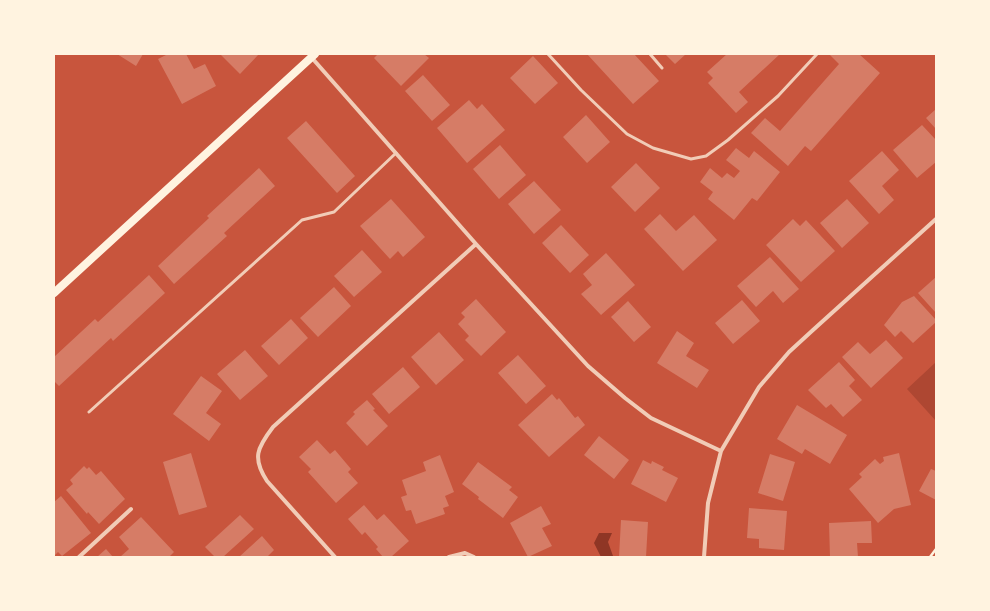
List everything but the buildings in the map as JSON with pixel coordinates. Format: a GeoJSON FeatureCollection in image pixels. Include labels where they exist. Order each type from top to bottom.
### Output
{"type":"FeatureCollection","features":[{"type":"Feature","properties":{"kind":"main road"},"geometry":{"type":"LineString","coordinates":[[54,293],[313,56]]}},
{"type":"Feature","properties":{"kind":"street"},"geometry":{"type":"LineString","coordinates":[[313,56],[476,244],[578,356],[624,398],[651,418],[722,451]]}},
{"type":"Feature","properties":{"kind":"street"},"geometry":{"type":"LineString","coordinates":[[704,557],[708,503],[722,451],[759,387],[789,352],[936,220]]}},
{"type":"Feature","properties":{"kind":"street"},"geometry":{"type":"LineString","coordinates":[[335,557],[267,481],[259,468],[257,456],[262,441],[273,427],[476,244]]}},
{"type":"Feature","properties":{"kind":"street"},"geometry":{"type":"LineString","coordinates":[[79,557],[132,509]]}},
{"type":"Feature","properties":{"kind":"street"},"geometry":{"type":"LineString","coordinates":[[449,557],[465,553],[474,557]]}},
{"type":"Feature","properties":{"kind":"lane"},"geometry":{"type":"LineString","coordinates":[[548,54],[581,90],[627,134],[652,148],[691,159],[706,156],[734,136],[778,96],[817,54]]}},
{"type":"Feature","properties":{"kind":"lane"},"geometry":{"type":"LineString","coordinates":[[650,54],[662,68]]}},
{"type":"Feature","properties":{"kind":"lane"},"geometry":{"type":"LineString","coordinates":[[89,412],[302,220],[334,212],[396,153]]}},
{"type":"Feature","properties":{"kind":"path"},"geometry":{"type":"LineString","coordinates":[[930,557],[936,549]]}},
{"type":"Feature","properties":{"kind":"shaded area"},"geometry":{"type":"Polygon","coordinates":[[[936,362],[936,421],[907,389],[936,362]]]}},
{"type":"Feature","properties":{"kind":"shaded area"},"geometry":{"type":"Polygon","coordinates":[[[599,533],[612,533],[608,542],[613,556],[601,557],[594,543],[599,533]]]}}]}
